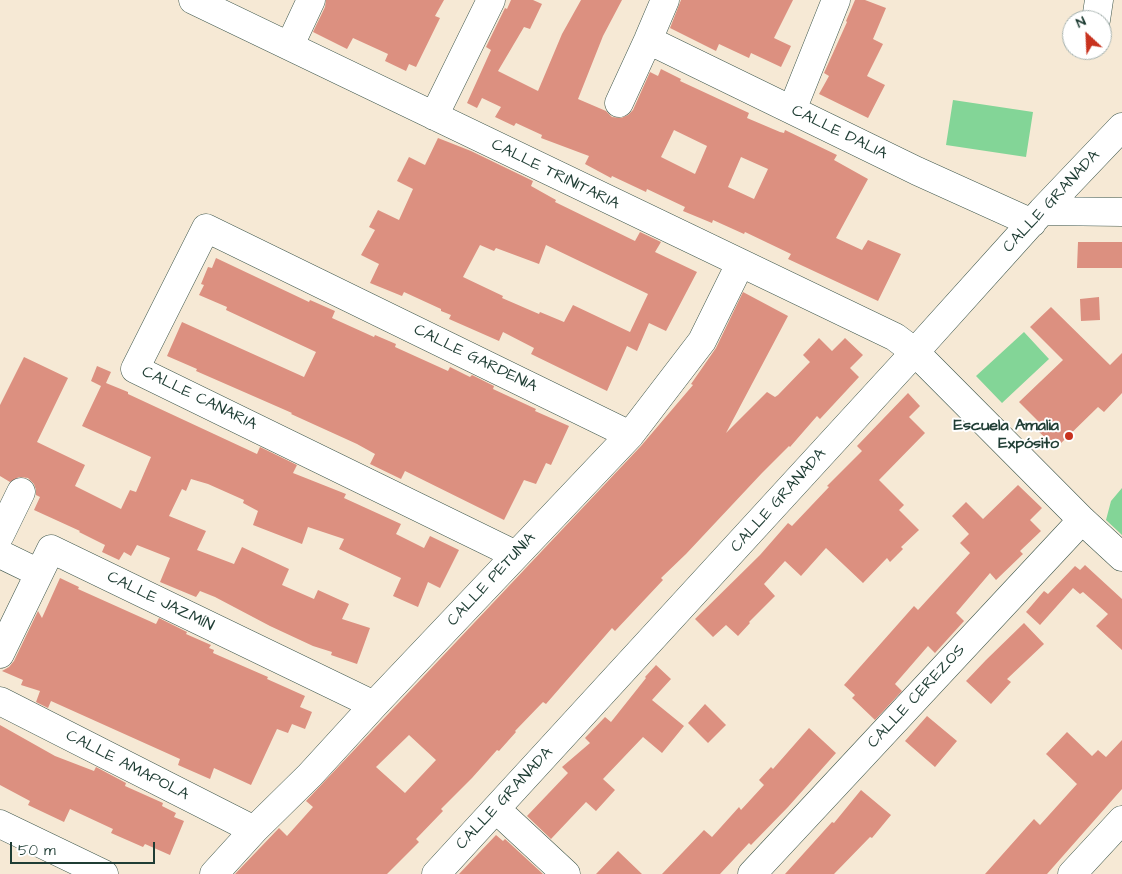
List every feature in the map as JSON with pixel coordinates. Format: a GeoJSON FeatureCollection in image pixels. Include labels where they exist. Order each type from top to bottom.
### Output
{"type":"FeatureCollection","features":[{"type":"Feature","properties":{"kind":"street","name":"CALLE TRINITARIA"},"geometry":{"type":"LineString","coordinates":[[193,0],[895,337],[915,352],[1082,520],[1122,557]]}},
{"type":"Feature","properties":{"kind":"street"},"geometry":{"type":"LineString","coordinates":[[290,45],[311,0]]}},
{"type":"Feature","properties":{"kind":"street"},"geometry":{"type":"LineString","coordinates":[[434,116],[490,0]]}},
{"type":"Feature","properties":{"kind":"street"},"geometry":{"type":"LineString","coordinates":[[619,103],[665,0]]}},
{"type":"Feature","properties":{"kind":"street"},"geometry":{"type":"LineString","coordinates":[[792,110],[836,0]]}},
{"type":"Feature","properties":{"kind":"street","name":"CALLE DALIA"},"geometry":{"type":"LineString","coordinates":[[648,40],[918,171],[1037,217]]}},
{"type":"Feature","properties":{"kind":"street","name":"CALLE GRANADA"},"geometry":{"type":"LineString","coordinates":[[436,874],[497,810],[1037,217],[1122,127]]}},
{"type":"Feature","properties":{"kind":"street"},"geometry":{"type":"LineString","coordinates":[[1037,217],[1122,212]]}},
{"type":"Feature","properties":{"kind":"street","name":"CALLE CANARIA"},"geometry":{"type":"LineString","coordinates":[[320,283],[206,228],[136,369],[516,555]]}},
{"type":"Feature","properties":{"kind":"street","name":"CALLE PETUNIA"},"geometry":{"type":"LineString","coordinates":[[214,874],[254,830],[310,775],[630,435],[702,340],[740,264]]}},
{"type":"Feature","properties":{"kind":"street","name":"CALLE GARDENIA"},"geometry":{"type":"LineString","coordinates":[[320,283],[630,435]]}},
{"type":"Feature","properties":{"kind":"street"},"geometry":{"type":"LineString","coordinates":[[0,535],[21,492]]}},
{"type":"Feature","properties":{"kind":"street","name":"CALLE CEREZOS"},"geometry":{"type":"LineString","coordinates":[[752,874],[1082,520]]}},
{"type":"Feature","properties":{"kind":"street","name":"CALLE JAZMÍN"},"geometry":{"type":"LineString","coordinates":[[0,654],[51,549],[374,705]]}},
{"type":"Feature","properties":{"kind":"street"},"geometry":{"type":"LineString","coordinates":[[0,554],[39,573]]}},
{"type":"Feature","properties":{"kind":"street","name":"CALLE AMAPOLA"},"geometry":{"type":"LineString","coordinates":[[0,702],[254,830]]}},
{"type":"Feature","properties":{"kind":"street"},"geometry":{"type":"LineString","coordinates":[[497,810],[566,874]]}},
{"type":"Feature","properties":{"kind":"street"},"geometry":{"type":"LineString","coordinates":[[1072,874],[1122,820]]}},
{"type":"Feature","properties":{"kind":"street"},"geometry":{"type":"LineString","coordinates":[[0,824],[104,874]]}},
{"type":"Feature","properties":{"kind":"green space"},"geometry":{"type":"Polygon","coordinates":[[[953,100],[1033,112],[1026,157],[946,145],[953,100]]]}},
{"type":"Feature","properties":{"kind":"green space"},"geometry":{"type":"Polygon","coordinates":[[[1024,332],[1049,359],[1002,403],[976,376],[1024,332]]]}},
{"type":"Feature","properties":{"kind":"green space"},"geometry":{"type":"Polygon","coordinates":[[[1122,488],[1122,535],[1106,520],[1111,501],[1122,488]]]}},
{"type":"Feature","properties":{"kind":"building"},"geometry":{"type":"Polygon","coordinates":[[[326,0],[444,0],[435,16],[440,18],[416,67],[409,64],[406,71],[385,61],[388,54],[353,38],[347,49],[313,32],[325,7],[326,0]]]}},
{"type":"Feature","properties":{"kind":"building"},"geometry":{"type":"Polygon","coordinates":[[[511,0],[533,0],[542,4],[530,29],[524,27],[498,71],[538,91],[562,34],[581,0],[622,0],[603,36],[578,99],[606,111],[612,117],[621,118],[633,110],[650,72],[658,76],[661,69],[681,79],[680,81],[749,113],[747,118],[780,132],[784,133],[785,130],[837,155],[834,160],[868,179],[836,238],[862,250],[868,240],[901,254],[878,301],[788,259],[791,254],[745,232],[744,234],[713,220],[712,223],[683,211],[685,207],[647,189],[646,192],[612,176],[611,178],[585,164],[589,156],[541,138],[542,135],[516,123],[514,126],[495,117],[501,107],[482,98],[477,108],[467,103],[491,50],[486,47],[505,8],[507,9],[511,0]],[[674,130],[661,157],[695,174],[707,146],[674,130]],[[741,157],[728,187],[754,199],[768,169],[741,157]]]}},
{"type":"Feature","properties":{"kind":"building"},"geometry":{"type":"Polygon","coordinates":[[[681,0],[793,0],[774,38],[791,46],[781,67],[751,53],[749,58],[719,44],[716,51],[670,28],[681,0]]]}},
{"type":"Feature","properties":{"kind":"building"},"geometry":{"type":"Polygon","coordinates":[[[855,0],[865,0],[886,8],[873,39],[883,44],[867,76],[885,85],[868,118],[819,94],[829,76],[824,73],[855,0]]]}},
{"type":"Feature","properties":{"kind":"building"},"geometry":{"type":"Polygon","coordinates":[[[438,138],[471,151],[533,181],[531,186],[556,200],[555,202],[635,241],[640,232],[661,242],[655,252],[697,272],[666,331],[649,323],[637,351],[627,346],[607,391],[531,354],[534,348],[503,332],[499,341],[449,319],[451,315],[441,311],[441,309],[404,292],[402,296],[370,283],[379,264],[361,255],[375,230],[369,227],[378,210],[399,220],[413,189],[397,181],[409,157],[425,165],[438,138]],[[480,245],[463,277],[503,296],[502,298],[539,314],[540,312],[564,322],[573,305],[630,332],[648,294],[546,245],[539,264],[496,248],[494,251],[480,245]]]}},
{"type":"Feature","properties":{"kind":"building"},"geometry":{"type":"Polygon","coordinates":[[[1078,242],[1122,242],[1122,268],[1077,268],[1078,242]]]}},
{"type":"Feature","properties":{"kind":"building"},"geometry":{"type":"Polygon","coordinates":[[[216,258],[309,302],[310,300],[335,311],[332,318],[374,337],[375,335],[396,344],[395,347],[448,371],[450,367],[470,377],[472,375],[494,386],[493,389],[569,426],[551,465],[546,463],[536,484],[524,480],[504,520],[405,471],[401,479],[370,464],[375,454],[357,444],[167,356],[182,322],[304,377],[316,352],[226,310],[227,307],[199,295],[204,285],[201,284],[208,267],[212,268],[216,258]]]}},
{"type":"Feature","properties":{"kind":"building"},"geometry":{"type":"Polygon","coordinates":[[[743,292],[788,316],[726,433],[767,392],[775,397],[778,395],[810,362],[803,355],[819,338],[832,351],[845,338],[863,355],[850,368],[859,377],[820,419],[817,416],[790,447],[762,473],[661,578],[663,580],[615,631],[612,628],[546,704],[543,702],[499,751],[497,750],[441,809],[443,811],[416,839],[419,842],[387,874],[235,874],[279,828],[287,836],[313,807],[306,801],[641,446],[693,385],[691,384],[716,348],[743,292]],[[409,735],[376,767],[405,793],[436,760],[409,735]]]}},
{"type":"Feature","properties":{"kind":"building"},"geometry":{"type":"Polygon","coordinates":[[[1099,297],[1100,320],[1081,321],[1080,299],[1099,297]]]}},
{"type":"Feature","properties":{"kind":"building"},"geometry":{"type":"Polygon","coordinates":[[[1051,307],[1110,365],[1122,353],[1122,393],[1104,412],[1098,407],[1056,448],[1037,430],[1042,425],[1019,402],[1063,360],[1030,327],[1051,307]]]}},
{"type":"Feature","properties":{"kind":"building"},"geometry":{"type":"Polygon","coordinates":[[[24,357],[68,378],[37,442],[85,465],[75,486],[121,509],[130,490],[136,492],[151,457],[82,426],[101,386],[91,381],[97,366],[111,372],[106,383],[128,392],[128,394],[257,454],[260,447],[297,465],[293,473],[346,494],[344,498],[401,524],[396,534],[424,548],[430,536],[459,550],[440,588],[428,582],[418,607],[393,596],[401,578],[339,549],[344,539],[308,527],[302,544],[253,525],[258,511],[243,503],[244,500],[208,484],[191,479],[186,491],[182,489],[169,516],[206,531],[197,550],[234,564],[242,547],[289,569],[282,585],[314,599],[318,590],[349,604],[342,619],[370,628],[357,664],[331,655],[332,652],[313,646],[270,626],[215,597],[200,591],[196,597],[160,582],[170,558],[137,545],[131,556],[124,552],[119,560],[102,552],[105,545],[80,531],[34,510],[40,497],[36,495],[34,484],[28,478],[19,477],[10,482],[0,476],[0,405],[24,357]]]}},
{"type":"Feature","properties":{"kind":"building"},"geometry":{"type":"Polygon","coordinates":[[[908,393],[920,406],[909,417],[925,433],[879,480],[904,505],[899,510],[919,530],[901,547],[903,549],[890,562],[887,558],[863,583],[826,548],[801,576],[785,561],[764,584],[775,596],[738,636],[726,625],[713,637],[695,619],[760,555],[788,523],[792,526],[829,487],[827,486],[862,451],[857,446],[908,393]]]}},
{"type":"Feature","properties":{"kind":"building"},"geometry":{"type":"Polygon","coordinates":[[[1018,485],[1042,508],[1030,520],[1041,531],[1020,551],[1023,554],[996,580],[990,573],[956,613],[964,621],[935,653],[928,646],[895,684],[902,691],[875,720],[852,698],[855,695],[844,685],[914,606],[918,610],[970,553],[960,543],[969,534],[952,516],[966,502],[983,519],[1018,485]]]}},
{"type":"Feature","properties":{"kind":"building"},"geometry":{"type":"Polygon","coordinates":[[[1085,565],[1122,599],[1122,650],[1096,626],[1108,614],[1083,592],[1080,594],[1073,588],[1040,625],[1026,612],[1044,591],[1048,594],[1075,566],[1080,570],[1085,565]]]}},
{"type":"Feature","properties":{"kind":"building"},"geometry":{"type":"Polygon","coordinates":[[[60,578],[79,587],[78,589],[156,624],[159,618],[187,632],[186,634],[211,645],[209,648],[214,650],[213,653],[268,677],[267,679],[305,696],[300,707],[312,712],[305,729],[292,724],[288,733],[277,729],[251,785],[214,768],[210,779],[178,765],[180,759],[51,701],[48,708],[36,702],[40,691],[21,685],[23,680],[2,671],[14,661],[38,611],[42,618],[60,578]]]}},
{"type":"Feature","properties":{"kind":"building"},"geometry":{"type":"Polygon","coordinates":[[[1024,623],[1044,644],[1007,679],[1011,682],[991,704],[966,681],[1024,623]]]}},
{"type":"Feature","properties":{"kind":"building"},"geometry":{"type":"Polygon","coordinates":[[[656,665],[671,679],[652,700],[684,726],[662,753],[643,737],[603,779],[615,790],[596,811],[586,802],[551,839],[527,816],[568,773],[562,767],[590,743],[585,738],[605,717],[611,722],[656,665]]]}},
{"type":"Feature","properties":{"kind":"building"},"geometry":{"type":"Polygon","coordinates":[[[705,704],[726,725],[708,743],[688,723],[705,704]]]}},
{"type":"Feature","properties":{"kind":"building"},"geometry":{"type":"Polygon","coordinates":[[[927,716],[957,741],[935,767],[905,741],[927,716]]]}},
{"type":"Feature","properties":{"kind":"building"},"geometry":{"type":"Polygon","coordinates":[[[0,725],[55,756],[94,771],[96,767],[126,783],[125,786],[163,803],[162,806],[176,813],[174,817],[184,821],[170,855],[145,844],[143,847],[111,833],[113,829],[70,809],[64,822],[28,805],[30,801],[0,785],[0,725]]]}},
{"type":"Feature","properties":{"kind":"building"},"geometry":{"type":"Polygon","coordinates":[[[809,728],[836,753],[751,845],[749,843],[720,874],[662,874],[704,830],[712,837],[739,807],[741,810],[764,785],[759,780],[771,767],[773,769],[809,728]]]}},
{"type":"Feature","properties":{"kind":"building"},"geometry":{"type":"Polygon","coordinates":[[[1067,732],[1092,756],[1098,750],[1106,757],[1122,740],[1122,789],[1047,874],[985,874],[1034,819],[1040,825],[1077,784],[1046,754],[1067,732]]]}},
{"type":"Feature","properties":{"kind":"building"},"geometry":{"type":"Polygon","coordinates":[[[861,790],[891,815],[872,838],[870,837],[834,874],[785,874],[832,822],[834,823],[861,790]]]}},
{"type":"Feature","properties":{"kind":"building"},"geometry":{"type":"Polygon","coordinates":[[[496,835],[503,841],[505,839],[543,874],[459,874],[496,835]]]}},
{"type":"Feature","properties":{"kind":"building"},"geometry":{"type":"Polygon","coordinates":[[[618,851],[642,874],[596,874],[618,851]]]}},
{"type":"Feature","properties":{"kind":"place","name":"Escuela Amalia Expósito"},"geometry":{"type":"Point","coordinates":[1069,436]}}]}
